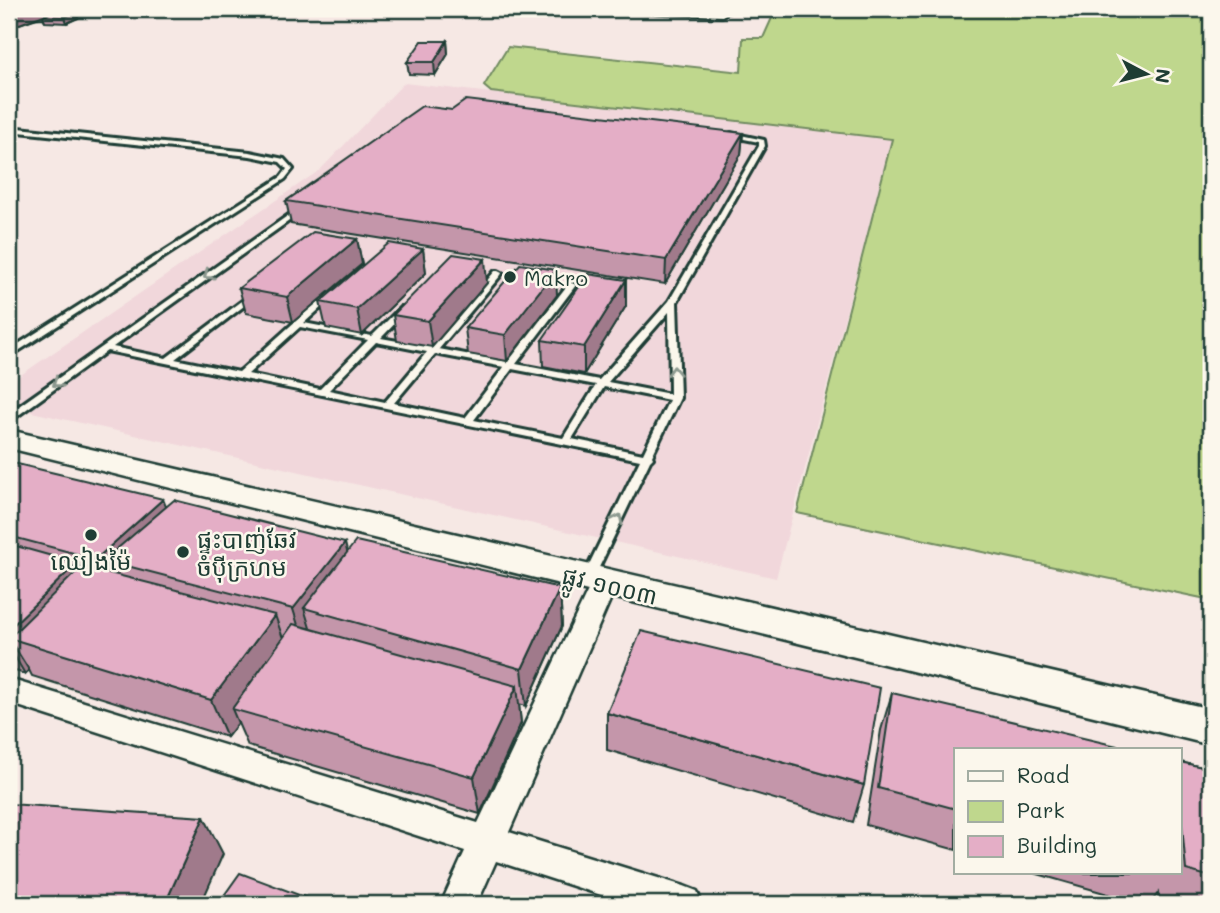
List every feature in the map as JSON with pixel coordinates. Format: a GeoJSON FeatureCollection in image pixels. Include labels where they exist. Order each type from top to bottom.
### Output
{"type":"FeatureCollection","features":[{"type":"Feature","properties":{"kind":"main road","name":"ផ្លូវ ១០០៣"},"geometry":{"type":"LineString","coordinates":[[9,439],[596,582],[1211,727]]}},
{"type":"Feature","properties":{"kind":"street"},"geometry":{"type":"LineString","coordinates":[[629,9],[722,13]]}},
{"type":"Feature","properties":{"kind":"street"},"geometry":{"type":"LineString","coordinates":[[459,904],[488,842],[596,582]]}},
{"type":"Feature","properties":{"kind":"street"},"geometry":{"type":"LineString","coordinates":[[9,691],[684,904]]}},
{"type":"Feature","properties":{"kind":"lane"},"geometry":{"type":"LineString","coordinates":[[86,9],[143,9]]}},
{"type":"Feature","properties":{"kind":"lane"},"geometry":{"type":"LineString","coordinates":[[9,129],[250,154],[282,160],[290,169],[283,178],[9,354]]}},
{"type":"Feature","properties":{"kind":"lane"},"geometry":{"type":"LineString","coordinates":[[566,441],[602,383],[673,302],[762,146],[762,141],[754,138],[728,135]]}},
{"type":"Feature","properties":{"kind":"lane"},"geometry":{"type":"LineString","coordinates":[[9,417],[308,203]]}},
{"type":"Feature","properties":{"kind":"lane"},"geometry":{"type":"LineString","coordinates":[[387,405],[498,273]]}},
{"type":"Feature","properties":{"kind":"lane"},"geometry":{"type":"LineString","coordinates":[[167,361],[265,285]]}},
{"type":"Feature","properties":{"kind":"lane"},"geometry":{"type":"LineString","coordinates":[[467,422],[572,285]]}},
{"type":"Feature","properties":{"kind":"lane"},"geometry":{"type":"LineString","coordinates":[[240,376],[338,288]]}},
{"type":"Feature","properties":{"kind":"lane"},"geometry":{"type":"LineString","coordinates":[[322,392],[411,302]]}},
{"type":"Feature","properties":{"kind":"lane"},"geometry":{"type":"LineString","coordinates":[[596,582],[675,398],[673,302]]}},
{"type":"Feature","properties":{"kind":"lane"},"geometry":{"type":"LineString","coordinates":[[298,324],[675,398]]}},
{"type":"Feature","properties":{"kind":"lane"},"geometry":{"type":"LineString","coordinates":[[105,348],[648,458]]}},
{"type":"Feature","properties":{"kind":"shaded area","name":"Makro"},"geometry":{"type":"Polygon","coordinates":[[[404,83],[892,139],[776,578],[9,407],[9,383],[320,170],[404,83]]]}},
{"type":"Feature","properties":{"kind":"green space"},"geometry":{"type":"Polygon","coordinates":[[[776,9],[1211,9],[1211,600],[797,513],[892,139],[491,92],[484,86],[508,47],[741,72],[743,38],[763,38],[776,9]]]}},
{"type":"Feature","properties":{"kind":"building"},"geometry":{"type":"Polygon","coordinates":[[[9,9],[26,9],[9,14],[9,9]]]}},
{"type":"Feature","properties":{"kind":"building"},"geometry":{"type":"Polygon","coordinates":[[[54,11],[76,12],[65,17],[43,16],[54,11]]]}},
{"type":"Feature","properties":{"kind":"building"},"geometry":{"type":"Polygon","coordinates":[[[422,41],[447,41],[434,62],[407,62],[422,41]]]}},
{"type":"Feature","properties":{"kind":"building"},"geometry":{"type":"Polygon","coordinates":[[[466,100],[743,133],[666,260],[286,201],[422,106],[452,110],[466,100]]]}},
{"type":"Feature","properties":{"kind":"building"},"geometry":{"type":"Polygon","coordinates":[[[313,232],[357,239],[287,297],[239,288],[313,232]]]}},
{"type":"Feature","properties":{"kind":"building"},"geometry":{"type":"Polygon","coordinates":[[[389,243],[423,249],[357,309],[320,302],[389,243]]]}},
{"type":"Feature","properties":{"kind":"building"},"geometry":{"type":"Polygon","coordinates":[[[453,254],[485,259],[428,321],[393,315],[453,254]]]}},
{"type":"Feature","properties":{"kind":"building"},"geometry":{"type":"Polygon","coordinates":[[[520,264],[556,270],[505,335],[465,328],[520,264]]]}},
{"type":"Feature","properties":{"kind":"building"},"geometry":{"type":"Polygon","coordinates":[[[588,274],[626,280],[584,347],[542,340],[588,274]]]}},
{"type":"Feature","properties":{"kind":"building"},"geometry":{"type":"Polygon","coordinates":[[[9,462],[163,499],[96,559],[9,536],[9,462]]]}},
{"type":"Feature","properties":{"kind":"building"},"geometry":{"type":"Polygon","coordinates":[[[174,500],[345,543],[293,609],[104,560],[174,500]]]}},
{"type":"Feature","properties":{"kind":"building"},"geometry":{"type":"Polygon","coordinates":[[[356,541],[560,588],[522,669],[304,608],[356,541]]]}},
{"type":"Feature","properties":{"kind":"building"},"geometry":{"type":"Polygon","coordinates":[[[9,544],[77,563],[9,629],[9,544]]]}},
{"type":"Feature","properties":{"kind":"building"},"geometry":{"type":"Polygon","coordinates":[[[82,566],[275,615],[211,700],[9,638],[82,566]]]}},
{"type":"Feature","properties":{"kind":"building"},"geometry":{"type":"Polygon","coordinates":[[[293,624],[517,686],[474,777],[232,709],[293,624]]]}},
{"type":"Feature","properties":{"kind":"building"},"geometry":{"type":"Polygon","coordinates":[[[641,631],[880,688],[864,785],[607,713],[641,631]]]}},
{"type":"Feature","properties":{"kind":"building"},"geometry":{"type":"Polygon","coordinates":[[[892,693],[1126,748],[954,748],[954,808],[878,788],[892,693]]]}},
{"type":"Feature","properties":{"kind":"building"},"geometry":{"type":"Polygon","coordinates":[[[1182,762],[1211,769],[1211,877],[1186,870],[1182,825],[1182,762]]]}},
{"type":"Feature","properties":{"kind":"building"},"geometry":{"type":"Polygon","coordinates":[[[9,804],[204,817],[165,904],[9,904],[9,804]]]}},
{"type":"Feature","properties":{"kind":"building"},"geometry":{"type":"Polygon","coordinates":[[[240,873],[323,904],[218,904],[240,873]]]}},
{"type":"Feature","properties":{"kind":"place","name":"Makro"},"geometry":{"type":"Point","coordinates":[510,277]}},
{"type":"Feature","properties":{"kind":"place","name":"ឈៀងម៉ៃ"},"geometry":{"type":"Point","coordinates":[91,535]}},
{"type":"Feature","properties":{"kind":"place","name":"ផ្ទះបាញ់ឆែវ ចំប៉ីក្រហម"},"geometry":{"type":"Point","coordinates":[183,552]}}]}
